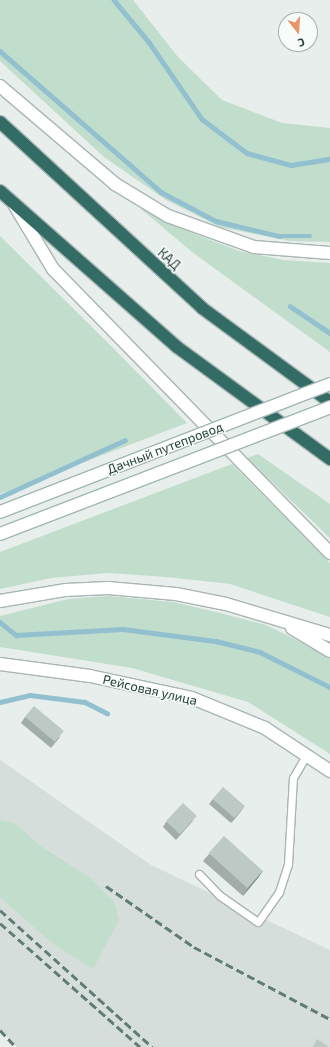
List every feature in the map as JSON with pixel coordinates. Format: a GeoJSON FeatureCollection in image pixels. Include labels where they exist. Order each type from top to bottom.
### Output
{"type":"FeatureCollection","features":[{"type":"Feature","properties":{"kind":"highway","name":"КАД"},"geometry":{"type":"LineString","coordinates":[[0,122],[202,308],[330,402]]}},
{"type":"Feature","properties":{"kind":"highway"},"geometry":{"type":"LineString","coordinates":[[0,191],[178,347],[330,459]]}},
{"type":"Feature","properties":{"kind":"main road"},"geometry":{"type":"LineString","coordinates":[[0,86],[115,184],[168,216],[254,247],[330,254]]}},
{"type":"Feature","properties":{"kind":"main road"},"geometry":{"type":"LineString","coordinates":[[13,203],[53,269],[330,553]]}},
{"type":"Feature","properties":{"kind":"main road","name":"Дачный путепровод"},"geometry":{"type":"LineString","coordinates":[[0,512],[330,384]]}},
{"type":"Feature","properties":{"kind":"main road","name":"Дачный путепровод"},"geometry":{"type":"LineString","coordinates":[[0,534],[330,407]]}},
{"type":"Feature","properties":{"kind":"main road"},"geometry":{"type":"LineString","coordinates":[[0,601],[66,590],[108,588],[176,594],[272,616],[330,636]]}},
{"type":"Feature","properties":{"kind":"main road"},"geometry":{"type":"LineString","coordinates":[[272,616],[330,651]]}},
{"type":"Feature","properties":{"kind":"main road","name":"Рейсовая улица"},"geometry":{"type":"LineString","coordinates":[[0,664],[104,679],[192,698],[252,722],[307,754],[330,771]]}},
{"type":"Feature","properties":{"kind":"lane"},"geometry":{"type":"LineString","coordinates":[[199,874],[219,895],[258,922],[279,892],[288,864],[294,778],[307,754]]}},
{"type":"Feature","properties":{"kind":"shaded area"},"geometry":{"type":"Polygon","coordinates":[[[0,760],[151,865],[330,950],[330,1047],[17,1047],[0,1030],[0,760]]]}},
{"type":"Feature","properties":{"kind":"green space"},"geometry":{"type":"Polygon","coordinates":[[[0,0],[133,0],[178,57],[222,100],[282,123],[330,128],[330,242],[290,241],[220,227],[166,200],[104,157],[0,61],[0,0]]]}},
{"type":"Feature","properties":{"kind":"green space"},"geometry":{"type":"Polygon","coordinates":[[[142,206],[195,234],[239,251],[283,260],[330,263],[330,352],[192,252],[141,209],[142,206]]]}},
{"type":"Feature","properties":{"kind":"green space"},"geometry":{"type":"Polygon","coordinates":[[[0,236],[110,345],[187,423],[0,494],[0,236]]]}},
{"type":"Feature","properties":{"kind":"green space"},"geometry":{"type":"Polygon","coordinates":[[[258,454],[330,504],[330,538],[247,458],[258,454]]]}},
{"type":"Feature","properties":{"kind":"green space"},"geometry":{"type":"Polygon","coordinates":[[[232,464],[330,563],[330,617],[230,584],[166,577],[108,573],[51,578],[0,589],[0,552],[232,464]]]}},
{"type":"Feature","properties":{"kind":"green space"},"geometry":{"type":"Polygon","coordinates":[[[108,596],[173,602],[266,625],[330,656],[330,754],[248,702],[132,668],[0,647],[0,616],[68,599],[108,596]]]}},
{"type":"Feature","properties":{"kind":"green space"},"geometry":{"type":"Polygon","coordinates":[[[0,820],[16,824],[42,847],[89,877],[115,903],[119,920],[93,969],[53,944],[0,897],[0,820]]]}},
{"type":"Feature","properties":{"kind":"building"},"geometry":{"type":"Polygon","coordinates":[[[34,706],[64,731],[55,742],[25,717],[34,706]]]}},
{"type":"Feature","properties":{"kind":"building"},"geometry":{"type":"Polygon","coordinates":[[[223,787],[245,806],[234,818],[213,799],[223,787]]]}},
{"type":"Feature","properties":{"kind":"building"},"geometry":{"type":"Polygon","coordinates":[[[183,803],[197,816],[180,834],[166,821],[183,803]]]}},
{"type":"Feature","properties":{"kind":"building"},"geometry":{"type":"Polygon","coordinates":[[[224,836],[263,871],[247,888],[209,853],[224,836]]]}},
{"type":"Feature","properties":{"kind":"building"},"geometry":{"type":"Polygon","coordinates":[[[317,1039],[329,1047],[313,1047],[317,1039]]]}},
{"type":"Feature","properties":{"kind":"waterway"},"geometry":{"type":"LineString","coordinates":[[114,0],[149,42],[202,119],[247,153],[291,165],[330,159]]}},
{"type":"Feature","properties":{"kind":"waterway"},"geometry":{"type":"LineString","coordinates":[[0,51],[161,192],[216,221],[279,236],[310,236]]}},
{"type":"Feature","properties":{"kind":"waterway"},"geometry":{"type":"LineString","coordinates":[[290,306],[330,333]]}},
{"type":"Feature","properties":{"kind":"waterway"},"geometry":{"type":"LineString","coordinates":[[0,497],[125,440]]}},
{"type":"Feature","properties":{"kind":"waterway"},"geometry":{"type":"LineString","coordinates":[[0,622],[16,635],[123,629],[216,641],[260,652],[330,687]]}},
{"type":"Feature","properties":{"kind":"waterway"},"geometry":{"type":"LineString","coordinates":[[0,702],[30,695],[85,702],[107,713]]}},
{"type":"Feature","properties":{"kind":"railway"},"geometry":{"type":"LineString","coordinates":[[106,886],[194,947],[330,1019]]}},
{"type":"Feature","properties":{"kind":"railway"},"geometry":{"type":"LineString","coordinates":[[0,910],[152,1047]]}},
{"type":"Feature","properties":{"kind":"railway"},"geometry":{"type":"LineString","coordinates":[[0,923],[140,1047]]}},
{"type":"Feature","properties":{"kind":"railway"},"geometry":{"type":"LineString","coordinates":[[0,1030],[16,1047]]}}]}
